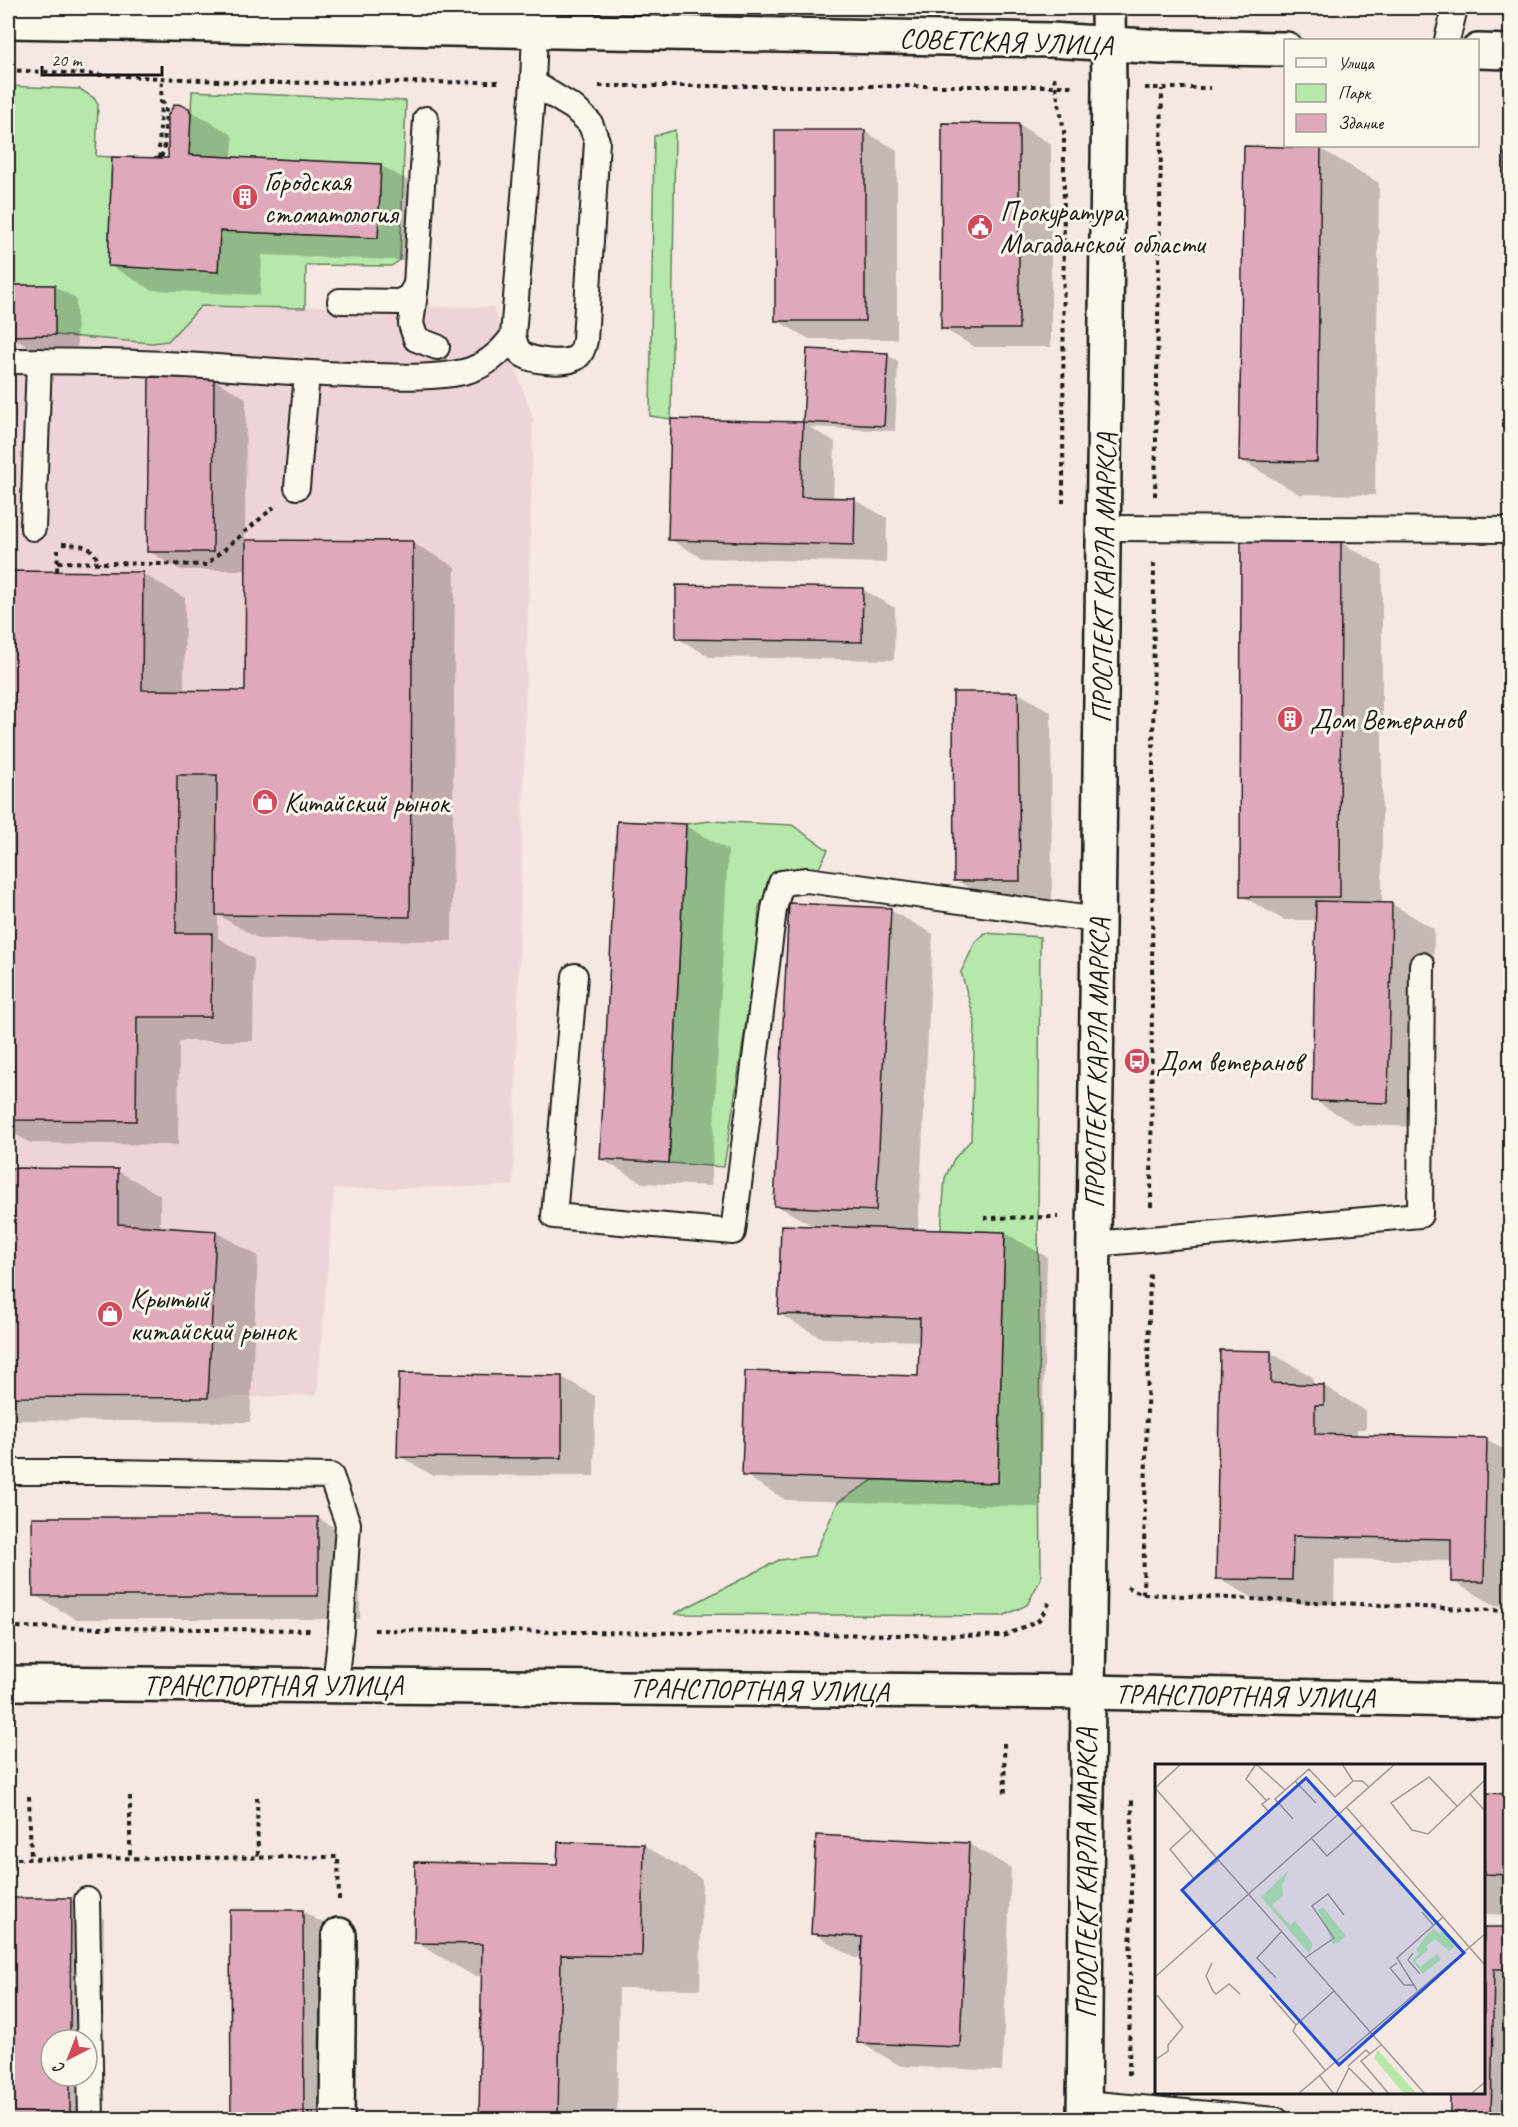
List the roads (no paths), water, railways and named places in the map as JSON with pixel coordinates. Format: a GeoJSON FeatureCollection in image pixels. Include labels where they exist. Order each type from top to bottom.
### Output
{"type":"FeatureCollection","features":[{"type":"Feature","properties":{"kind":"street","name":"ПРОСПЕКТ КАРЛА МАРКСА"},"geometry":{"type":"LineString","coordinates":[[1084,2111],[1104,528],[1108,8]]}},
{"type":"Feature","properties":{"kind":"street","name":"СОВЕТСКАЯ УЛИЦА"},"geometry":{"type":"LineString","coordinates":[[8,21],[1039,40],[1161,47],[1284,49]]}},
{"type":"Feature","properties":{"kind":"street"},"geometry":{"type":"LineString","coordinates":[[1479,51],[1510,52]]}},
{"type":"Feature","properties":{"kind":"street","name":"ТРАНСПОРТНАЯ УЛИЦА"},"geometry":{"type":"LineString","coordinates":[[8,1683],[1088,1692],[1510,1701]]}},
{"type":"Feature","properties":{"kind":"street"},"geometry":{"type":"LineString","coordinates":[[337,2120],[339,1935]]}},
{"type":"Feature","properties":{"kind":"lane"},"geometry":{"type":"LineString","coordinates":[[1447,39],[1455,8]]}},
{"type":"Feature","properties":{"kind":"lane"},"geometry":{"type":"LineString","coordinates":[[533,83],[560,98],[590,123],[597,141],[585,340],[578,357],[564,362],[530,358],[521,353],[513,336],[535,31]]}},
{"type":"Feature","properties":{"kind":"lane"},"geometry":{"type":"LineString","coordinates":[[426,119],[416,285],[411,324],[416,339],[437,347]]}},
{"type":"Feature","properties":{"kind":"lane"},"geometry":{"type":"LineString","coordinates":[[340,301],[399,302],[409,297],[416,285]]}},
{"type":"Feature","properties":{"kind":"lane"},"geometry":{"type":"LineString","coordinates":[[8,361],[98,361],[307,374],[411,377],[462,372],[483,365],[501,353],[513,336]]}},
{"type":"Feature","properties":{"kind":"lane"},"geometry":{"type":"LineString","coordinates":[[33,528],[39,361]]}},
{"type":"Feature","properties":{"kind":"lane"},"geometry":{"type":"LineString","coordinates":[[297,487],[307,374]]}},
{"type":"Feature","properties":{"kind":"lane"},"geometry":{"type":"LineString","coordinates":[[1104,528],[1510,530]]}},
{"type":"Feature","properties":{"kind":"lane"},"geometry":{"type":"LineString","coordinates":[[574,976],[554,1216],[733,1232],[774,909],[781,883],[807,879],[1098,920]]}},
{"type":"Feature","properties":{"kind":"lane"},"geometry":{"type":"LineString","coordinates":[[1094,1244],[1420,1215],[1422,965]]}},
{"type":"Feature","properties":{"kind":"lane"},"geometry":{"type":"LineString","coordinates":[[8,1472],[331,1476],[348,1524],[335,1685]]}},
{"type":"Feature","properties":{"kind":"lane"},"geometry":{"type":"LineString","coordinates":[[87,1900],[91,2120]]}},
{"type":"Feature","properties":{"kind":"lane"},"geometry":{"type":"LineString","coordinates":[[1084,2111],[1129,2107],[1276,2120]]}},
{"type":"Feature","properties":{"kind":"place","name":"Городская стоматология"},"geometry":{"type":"Point","coordinates":[245,197]}},
{"type":"Feature","properties":{"kind":"place","name":"Прокуратура Магаданской области"},"geometry":{"type":"Point","coordinates":[980,227]}},
{"type":"Feature","properties":{"kind":"place","name":"Дом Ветеранов"},"geometry":{"type":"Point","coordinates":[1290,719]}},
{"type":"Feature","properties":{"kind":"place","name":"Китайский рынок"},"geometry":{"type":"Point","coordinates":[265,802]}},
{"type":"Feature","properties":{"kind":"place","name":"Дом ветеранов"},"geometry":{"type":"Point","coordinates":[1137,1061]}},
{"type":"Feature","properties":{"kind":"place","name":"Крытый китайский рынок"},"geometry":{"type":"Point","coordinates":[110,1314]}}]}
